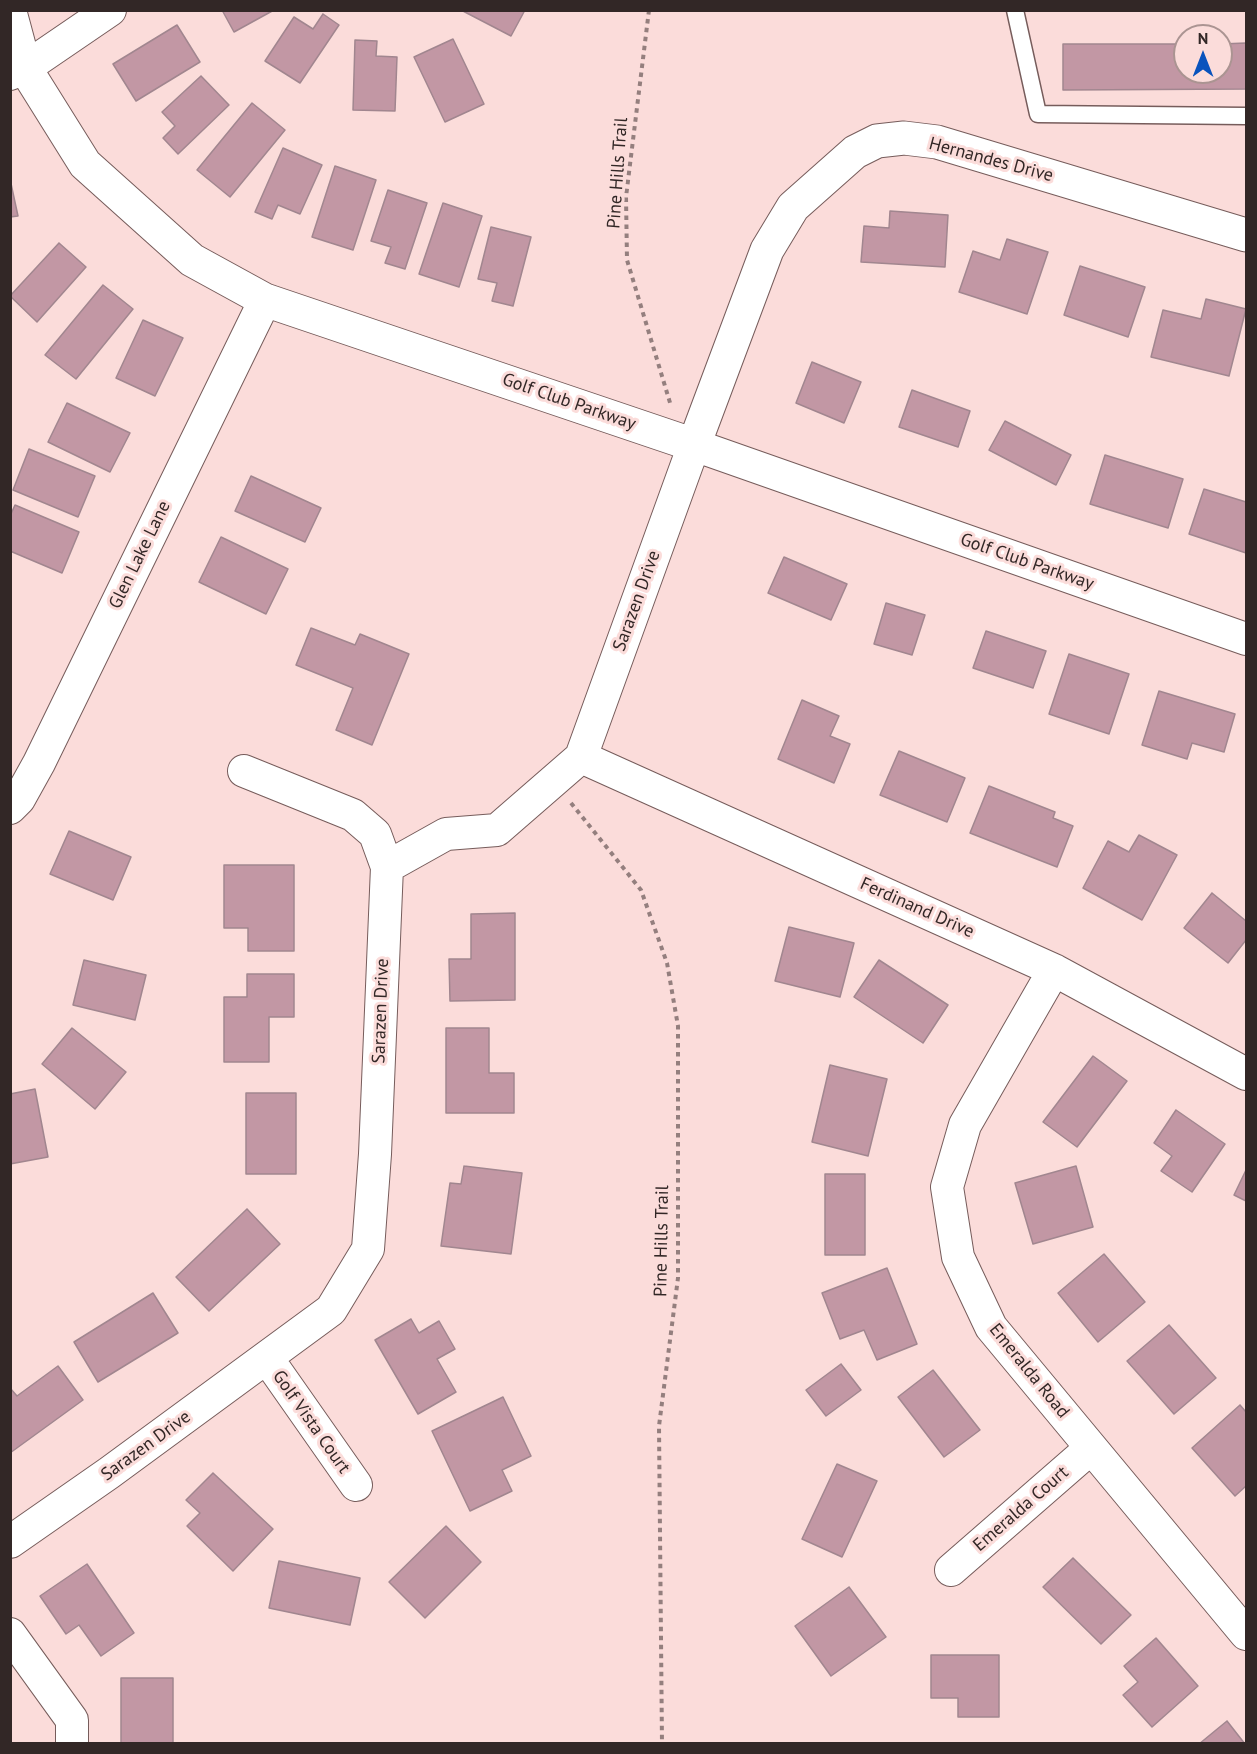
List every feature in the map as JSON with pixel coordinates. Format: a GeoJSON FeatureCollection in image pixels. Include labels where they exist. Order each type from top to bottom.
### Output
{"type":"FeatureCollection","features":[{"type":"Feature","properties":{"kind":"street"},"geometry":{"type":"LineString","coordinates":[[18,71],[110,10]]}},
{"type":"Feature","properties":{"kind":"street","name":"Golf Club Parkway"},"geometry":{"type":"LineString","coordinates":[[10,12],[18,71],[85,164],[192,260],[265,300],[694,445],[1246,639]]}},
{"type":"Feature","properties":{"kind":"street","name":"Hernandes Drive"},"geometry":{"type":"LineString","coordinates":[[694,445],[767,250],[788,216],[822,179],[855,152],[877,141],[904,138],[937,142],[1246,235]]}},
{"type":"Feature","properties":{"kind":"street","name":"Glen Lake Lane"},"geometry":{"type":"LineString","coordinates":[[10,808],[19,800],[39,763],[265,300]]}},
{"type":"Feature","properties":{"kind":"street","name":"Sarazen Drive"},"geometry":{"type":"LineString","coordinates":[[10,1542],[331,1310],[368,1249],[375,1154],[387,867],[446,834],[497,830],[580,756],[694,445]]}},
{"type":"Feature","properties":{"kind":"street","name":"Ferdinand Drive"},"geometry":{"type":"LineString","coordinates":[[580,756],[1054,970],[1246,1074]]}},
{"type":"Feature","properties":{"kind":"street"},"geometry":{"type":"LineString","coordinates":[[244,771],[353,815],[375,834],[387,867]]}},
{"type":"Feature","properties":{"kind":"street","name":"Emeralda Road"},"geometry":{"type":"LineString","coordinates":[[1054,970],[965,1125],[947,1187],[958,1257],[991,1327],[1246,1634]]}},
{"type":"Feature","properties":{"kind":"street","name":"Golf Vista Court"},"geometry":{"type":"LineString","coordinates":[[267,1358],[356,1485]]}},
{"type":"Feature","properties":{"kind":"street","name":"Emeralda Court"},"geometry":{"type":"LineString","coordinates":[[951,1570],[1091,1448]]}},
{"type":"Feature","properties":{"kind":"street"},"geometry":{"type":"LineString","coordinates":[[10,1634],[72,1720],[72,1743]]}},
{"type":"Feature","properties":{"kind":"lane"},"geometry":{"type":"LineString","coordinates":[[1015,10],[1038,114],[1246,116]]}},
{"type":"Feature","properties":{"kind":"path","name":"Pine Hills Trail"},"geometry":{"type":"LineString","coordinates":[[649,10],[626,197],[627,260],[672,403]]}},
{"type":"Feature","properties":{"kind":"path","name":"Pine Hills Trail"},"geometry":{"type":"LineString","coordinates":[[572,804],[641,890],[667,963],[678,1026],[678,1278],[659,1426],[662,1743]]}},
{"type":"Feature","properties":{"kind":"building"},"geometry":{"type":"Polygon","coordinates":[[[222,10],[274,10],[234,32],[222,10]]]}},
{"type":"Feature","properties":{"kind":"building"},"geometry":{"type":"Polygon","coordinates":[[[461,10],[525,10],[511,36],[461,10]]]}},
{"type":"Feature","properties":{"kind":"building"},"geometry":{"type":"Polygon","coordinates":[[[323,14],[339,25],[300,83],[265,61],[294,17],[313,29],[323,14]]]}},
{"type":"Feature","properties":{"kind":"building"},"geometry":{"type":"Polygon","coordinates":[[[177,25],[200,62],[136,101],[113,64],[177,25]]]}},
{"type":"Feature","properties":{"kind":"building"},"geometry":{"type":"Polygon","coordinates":[[[453,39],[484,104],[445,122],[414,57],[453,39]]]}},
{"type":"Feature","properties":{"kind":"building"},"geometry":{"type":"Polygon","coordinates":[[[355,40],[377,41],[376,56],[397,57],[395,111],[353,110],[355,40]]]}},
{"type":"Feature","properties":{"kind":"building"},"geometry":{"type":"Polygon","coordinates":[[[1246,43],[1246,89],[1063,90],[1063,44],[1173,44],[1173,84],[1233,84],[1233,44],[1246,43]]]}},
{"type":"Feature","properties":{"kind":"building"},"geometry":{"type":"Polygon","coordinates":[[[201,76],[229,105],[178,154],[163,138],[175,126],[162,112],[201,76]]]}},
{"type":"Feature","properties":{"kind":"building"},"geometry":{"type":"Polygon","coordinates":[[[252,103],[285,130],[230,197],[197,170],[252,103]]]}},
{"type":"Feature","properties":{"kind":"building"},"geometry":{"type":"Polygon","coordinates":[[[283,148],[322,165],[300,214],[278,205],[272,219],[255,212],[283,148]]]}},
{"type":"Feature","properties":{"kind":"building"},"geometry":{"type":"Polygon","coordinates":[[[335,166],[376,180],[353,250],[312,237],[335,166]]]}},
{"type":"Feature","properties":{"kind":"building"},"geometry":{"type":"Polygon","coordinates":[[[10,179],[18,216],[10,217],[10,179]]]}},
{"type":"Feature","properties":{"kind":"building"},"geometry":{"type":"Polygon","coordinates":[[[388,190],[427,203],[405,269],[385,263],[391,247],[371,241],[388,190]]]}},
{"type":"Feature","properties":{"kind":"building"},"geometry":{"type":"Polygon","coordinates":[[[443,203],[482,216],[459,287],[419,274],[443,203]]]}},
{"type":"Feature","properties":{"kind":"building"},"geometry":{"type":"Polygon","coordinates":[[[890,211],[948,215],[945,267],[861,262],[864,226],[889,228],[890,211]]]}},
{"type":"Feature","properties":{"kind":"building"},"geometry":{"type":"Polygon","coordinates":[[[491,227],[531,237],[513,306],[492,301],[497,283],[478,279],[491,227]]]}},
{"type":"Feature","properties":{"kind":"building"},"geometry":{"type":"Polygon","coordinates":[[[1007,239],[1048,252],[1027,314],[959,292],[973,251],[1000,260],[1007,239]]]}},
{"type":"Feature","properties":{"kind":"building"},"geometry":{"type":"Polygon","coordinates":[[[59,243],[86,267],[37,322],[10,296],[59,243]]]}},
{"type":"Feature","properties":{"kind":"building"},"geometry":{"type":"Polygon","coordinates":[[[1080,266],[1145,287],[1128,337],[1064,315],[1080,266]]]}},
{"type":"Feature","properties":{"kind":"building"},"geometry":{"type":"Polygon","coordinates":[[[103,285],[133,309],[76,379],[45,355],[103,285]]]}},
{"type":"Feature","properties":{"kind":"building"},"geometry":{"type":"Polygon","coordinates":[[[1206,299],[1246,309],[1229,376],[1151,357],[1163,310],[1201,319],[1206,299]]]}},
{"type":"Feature","properties":{"kind":"building"},"geometry":{"type":"Polygon","coordinates":[[[143,320],[183,338],[155,396],[116,378],[143,320]]]}},
{"type":"Feature","properties":{"kind":"building"},"geometry":{"type":"Polygon","coordinates":[[[812,362],[861,382],[844,423],[796,403],[812,362]]]}},
{"type":"Feature","properties":{"kind":"building"},"geometry":{"type":"Polygon","coordinates":[[[912,390],[970,411],[958,447],[899,427],[912,390]]]}},
{"type":"Feature","properties":{"kind":"building"},"geometry":{"type":"Polygon","coordinates":[[[67,403],[130,433],[110,472],[48,442],[67,403]]]}},
{"type":"Feature","properties":{"kind":"building"},"geometry":{"type":"Polygon","coordinates":[[[1005,421],[1071,455],[1056,485],[989,450],[1005,421]]]}},
{"type":"Feature","properties":{"kind":"building"},"geometry":{"type":"Polygon","coordinates":[[[29,449],[95,476],[78,517],[13,490],[29,449]]]}},
{"type":"Feature","properties":{"kind":"building"},"geometry":{"type":"Polygon","coordinates":[[[1105,455],[1183,479],[1168,528],[1090,504],[1105,455]]]}},
{"type":"Feature","properties":{"kind":"building"},"geometry":{"type":"Polygon","coordinates":[[[251,476],[321,508],[305,542],[235,511],[251,476]]]}},
{"type":"Feature","properties":{"kind":"building"},"geometry":{"type":"Polygon","coordinates":[[[1204,489],[1246,502],[1246,553],[1189,534],[1204,489]]]}},
{"type":"Feature","properties":{"kind":"building"},"geometry":{"type":"Polygon","coordinates":[[[15,505],[79,532],[62,573],[10,551],[10,516],[15,505]]]}},
{"type":"Feature","properties":{"kind":"building"},"geometry":{"type":"Polygon","coordinates":[[[221,537],[288,569],[266,614],[199,582],[221,537]]]}},
{"type":"Feature","properties":{"kind":"building"},"geometry":{"type":"Polygon","coordinates":[[[784,557],[847,584],[831,620],[768,593],[784,557]]]}},
{"type":"Feature","properties":{"kind":"building"},"geometry":{"type":"Polygon","coordinates":[[[886,603],[925,615],[912,655],[874,644],[886,603]]]}},
{"type":"Feature","properties":{"kind":"building"},"geometry":{"type":"Polygon","coordinates":[[[311,628],[355,645],[360,634],[409,654],[372,745],[336,730],[353,688],[296,665],[311,628]]]}},
{"type":"Feature","properties":{"kind":"building"},"geometry":{"type":"Polygon","coordinates":[[[986,631],[1046,651],[1033,688],[973,668],[986,631]]]}},
{"type":"Feature","properties":{"kind":"building"},"geometry":{"type":"Polygon","coordinates":[[[1069,654],[1129,674],[1109,734],[1049,714],[1069,654]]]}},
{"type":"Feature","properties":{"kind":"building"},"geometry":{"type":"Polygon","coordinates":[[[1159,691],[1235,714],[1224,752],[1192,743],[1187,759],[1142,745],[1159,691]]]}},
{"type":"Feature","properties":{"kind":"building"},"geometry":{"type":"Polygon","coordinates":[[[802,700],[839,716],[830,736],[850,744],[834,783],[778,759],[802,700]]]}},
{"type":"Feature","properties":{"kind":"building"},"geometry":{"type":"Polygon","coordinates":[[[899,751],[965,778],[947,822],[880,795],[899,751]]]}},
{"type":"Feature","properties":{"kind":"building"},"geometry":{"type":"Polygon","coordinates":[[[989,786],[1055,812],[1053,818],[1073,826],[1057,867],[970,833],[989,786]]]}},
{"type":"Feature","properties":{"kind":"building"},"geometry":{"type":"Polygon","coordinates":[[[69,831],[131,857],[113,900],[50,874],[69,831]]]}},
{"type":"Feature","properties":{"kind":"building"},"geometry":{"type":"Polygon","coordinates":[[[1139,835],[1177,855],[1142,920],[1083,888],[1108,841],[1129,852],[1139,835]]]}},
{"type":"Feature","properties":{"kind":"building"},"geometry":{"type":"Polygon","coordinates":[[[224,865],[294,865],[294,951],[248,951],[248,928],[224,928],[224,865]]]}},
{"type":"Feature","properties":{"kind":"building"},"geometry":{"type":"Polygon","coordinates":[[[1212,893],[1246,921],[1246,940],[1228,963],[1184,928],[1212,893]]]}},
{"type":"Feature","properties":{"kind":"building"},"geometry":{"type":"Polygon","coordinates":[[[515,913],[515,1000],[450,1001],[449,959],[471,959],[471,914],[515,913]]]}},
{"type":"Feature","properties":{"kind":"building"},"geometry":{"type":"Polygon","coordinates":[[[789,927],[854,943],[840,997],[775,981],[789,927]]]}},
{"type":"Feature","properties":{"kind":"building"},"geometry":{"type":"Polygon","coordinates":[[[84,960],[146,975],[135,1020],[73,1005],[84,960]]]}},
{"type":"Feature","properties":{"kind":"building"},"geometry":{"type":"Polygon","coordinates":[[[879,960],[948,1005],[923,1043],[854,997],[879,960]]]}},
{"type":"Feature","properties":{"kind":"building"},"geometry":{"type":"Polygon","coordinates":[[[247,974],[294,974],[294,1017],[269,1017],[269,1062],[224,1062],[224,997],[247,997],[247,974]]]}},
{"type":"Feature","properties":{"kind":"building"},"geometry":{"type":"Polygon","coordinates":[[[72,1028],[126,1072],[95,1109],[42,1064],[72,1028]]]}},
{"type":"Feature","properties":{"kind":"building"},"geometry":{"type":"Polygon","coordinates":[[[446,1028],[489,1028],[489,1073],[514,1073],[514,1113],[446,1113],[446,1028]]]}},
{"type":"Feature","properties":{"kind":"building"},"geometry":{"type":"Polygon","coordinates":[[[1093,1056],[1127,1081],[1077,1147],[1043,1122],[1093,1056]]]}},
{"type":"Feature","properties":{"kind":"building"},"geometry":{"type":"Polygon","coordinates":[[[830,1065],[887,1079],[868,1156],[812,1142],[830,1065]]]}},
{"type":"Feature","properties":{"kind":"building"},"geometry":{"type":"Polygon","coordinates":[[[35,1089],[48,1157],[10,1164],[10,1094],[35,1089]]]}},
{"type":"Feature","properties":{"kind":"building"},"geometry":{"type":"Polygon","coordinates":[[[246,1093],[296,1093],[296,1174],[246,1174],[246,1093]]]}},
{"type":"Feature","properties":{"kind":"building"},"geometry":{"type":"Polygon","coordinates":[[[1176,1110],[1225,1144],[1192,1192],[1161,1171],[1172,1156],[1154,1143],[1176,1110]]]}},
{"type":"Feature","properties":{"kind":"building"},"geometry":{"type":"Polygon","coordinates":[[[464,1166],[522,1173],[511,1254],[441,1246],[450,1183],[461,1184],[464,1166]]]}},
{"type":"Feature","properties":{"kind":"building"},"geometry":{"type":"Polygon","coordinates":[[[1076,1166],[1093,1227],[1033,1244],[1015,1183],[1076,1166]]]}},
{"type":"Feature","properties":{"kind":"building"},"geometry":{"type":"Polygon","coordinates":[[[1246,1170],[1246,1201],[1234,1195],[1246,1170]]]}},
{"type":"Feature","properties":{"kind":"building"},"geometry":{"type":"Polygon","coordinates":[[[825,1174],[865,1174],[865,1255],[825,1255],[825,1174]]]}},
{"type":"Feature","properties":{"kind":"building"},"geometry":{"type":"Polygon","coordinates":[[[247,1209],[280,1244],[209,1311],[176,1277],[247,1209]]]}},
{"type":"Feature","properties":{"kind":"building"},"geometry":{"type":"Polygon","coordinates":[[[1104,1254],[1145,1302],[1098,1342],[1058,1293],[1104,1254]]]}},
{"type":"Feature","properties":{"kind":"building"},"geometry":{"type":"Polygon","coordinates":[[[887,1268],[917,1344],[877,1360],[864,1330],[840,1339],[822,1293],[887,1268]]]}},
{"type":"Feature","properties":{"kind":"building"},"geometry":{"type":"Polygon","coordinates":[[[153,1293],[178,1333],[98,1382],[74,1342],[153,1293]]]}},
{"type":"Feature","properties":{"kind":"building"},"geometry":{"type":"Polygon","coordinates":[[[411,1319],[419,1333],[439,1321],[455,1349],[437,1359],[456,1392],[418,1414],[375,1340],[411,1319]]]}},
{"type":"Feature","properties":{"kind":"building"},"geometry":{"type":"Polygon","coordinates":[[[1169,1325],[1216,1378],[1174,1414],[1127,1361],[1169,1325]]]}},
{"type":"Feature","properties":{"kind":"building"},"geometry":{"type":"Polygon","coordinates":[[[841,1364],[861,1390],[826,1416],[806,1390],[841,1364]]]}},
{"type":"Feature","properties":{"kind":"building"},"geometry":{"type":"Polygon","coordinates":[[[58,1366],[83,1400],[10,1453],[10,1388],[17,1396],[58,1366]]]}},
{"type":"Feature","properties":{"kind":"building"},"geometry":{"type":"Polygon","coordinates":[[[933,1370],[980,1430],[944,1457],[898,1397],[933,1370]]]}},
{"type":"Feature","properties":{"kind":"building"},"geometry":{"type":"Polygon","coordinates":[[[503,1397],[531,1456],[502,1470],[512,1491],[470,1511],[432,1431],[503,1397]]]}},
{"type":"Feature","properties":{"kind":"building"},"geometry":{"type":"Polygon","coordinates":[[[1240,1405],[1246,1412],[1246,1486],[1235,1496],[1192,1448],[1240,1405]]]}},
{"type":"Feature","properties":{"kind":"building"},"geometry":{"type":"Polygon","coordinates":[[[837,1464],[877,1481],[842,1557],[802,1539],[837,1464]]]}},
{"type":"Feature","properties":{"kind":"building"},"geometry":{"type":"Polygon","coordinates":[[[213,1473],[273,1529],[233,1571],[187,1526],[200,1513],[186,1500],[213,1473]]]}},
{"type":"Feature","properties":{"kind":"building"},"geometry":{"type":"Polygon","coordinates":[[[446,1526],[481,1562],[425,1618],[389,1582],[446,1526]]]}},
{"type":"Feature","properties":{"kind":"building"},"geometry":{"type":"Polygon","coordinates":[[[1073,1558],[1131,1615],[1101,1644],[1043,1587],[1073,1558]]]}},
{"type":"Feature","properties":{"kind":"building"},"geometry":{"type":"Polygon","coordinates":[[[279,1561],[360,1578],[350,1625],[269,1608],[279,1561]]]}},
{"type":"Feature","properties":{"kind":"building"},"geometry":{"type":"Polygon","coordinates":[[[87,1564],[134,1633],[101,1656],[79,1625],[66,1634],[40,1596],[87,1564]]]}},
{"type":"Feature","properties":{"kind":"building"},"geometry":{"type":"Polygon","coordinates":[[[849,1587],[886,1637],[831,1676],[795,1626],[849,1587]]]}},
{"type":"Feature","properties":{"kind":"building"},"geometry":{"type":"Polygon","coordinates":[[[1156,1638],[1198,1686],[1152,1727],[1123,1695],[1138,1682],[1124,1666],[1156,1638]]]}},
{"type":"Feature","properties":{"kind":"building"},"geometry":{"type":"Polygon","coordinates":[[[931,1655],[999,1655],[999,1717],[958,1717],[958,1698],[931,1698],[931,1655]]]}},
{"type":"Feature","properties":{"kind":"building"},"geometry":{"type":"Polygon","coordinates":[[[121,1678],[173,1678],[173,1744],[121,1744],[121,1678]]]}},
{"type":"Feature","properties":{"kind":"building"},"geometry":{"type":"Polygon","coordinates":[[[1227,1721],[1245,1744],[1199,1744],[1227,1721]]]}}]}
